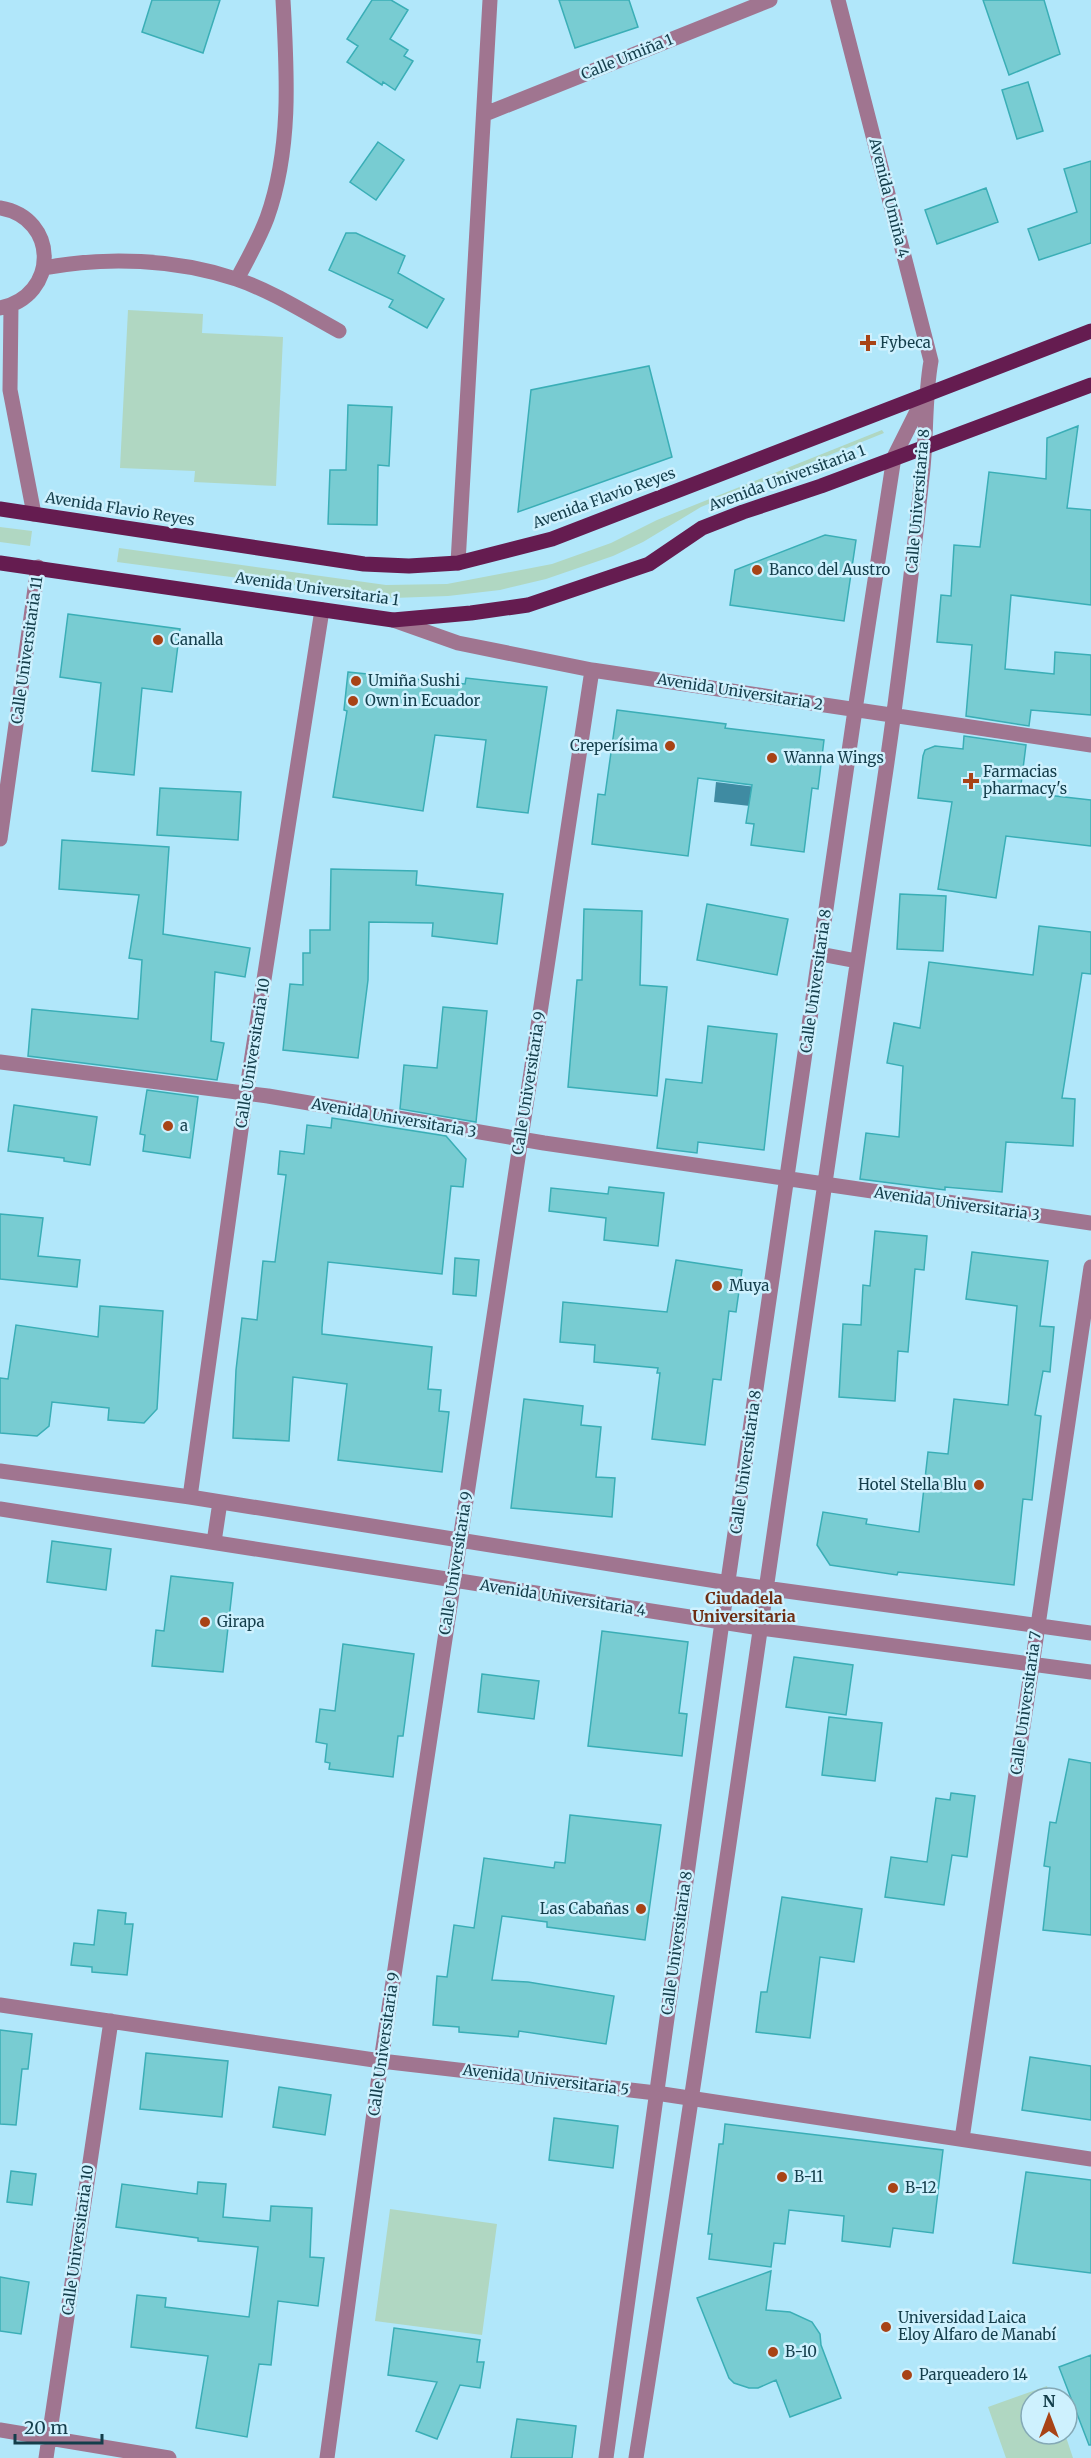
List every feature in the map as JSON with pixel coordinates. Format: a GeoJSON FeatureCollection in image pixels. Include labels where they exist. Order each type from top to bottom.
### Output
{"type":"FeatureCollection","features":[{"type":"Feature","properties":{"kind":"main road","name":"Avenida Flavio Reyes"},"geometry":{"type":"LineString","coordinates":[[0,509],[363,564],[409,566],[458,562],[552,539],[1091,331]]}},
{"type":"Feature","properties":{"kind":"main road","name":"Avenida Universitaria 1"},"geometry":{"type":"LineString","coordinates":[[0,563],[393,620],[471,614],[528,605],[649,564],[702,528],[1091,385]]}},
{"type":"Feature","properties":{"kind":"street"},"geometry":{"type":"LineString","coordinates":[[237,279],[268,216],[283,145],[287,79],[282,0]]}},
{"type":"Feature","properties":{"kind":"street"},"geometry":{"type":"LineString","coordinates":[[458,562],[490,0]]}},
{"type":"Feature","properties":{"kind":"street","name":"Calle Umiña 1"},"geometry":{"type":"LineString","coordinates":[[485,114],[770,0]]}},
{"type":"Feature","properties":{"kind":"street","name":"Avenida Umiña 4"},"geometry":{"type":"LineString","coordinates":[[838,0],[931,361],[924,397]]}},
{"type":"Feature","properties":{"kind":"street"},"geometry":{"type":"LineString","coordinates":[[0,208],[22,216],[33,226],[45,252],[44,268],[36,287],[21,302],[6,307],[5,390],[34,513]]}},
{"type":"Feature","properties":{"kind":"street"},"geometry":{"type":"LineString","coordinates":[[44,268],[107,259],[178,267],[237,279],[339,331]]}},
{"type":"Feature","properties":{"kind":"street","name":"Calle Universitaria 8"},"geometry":{"type":"LineString","coordinates":[[636,2458],[693,2098],[823,1185],[894,715],[926,447],[924,397]]}},
{"type":"Feature","properties":{"kind":"street","name":"Calle Universitaria 8"},"geometry":{"type":"LineString","coordinates":[[606,2458],[722,1623],[894,457],[924,397]]}},
{"type":"Feature","properties":{"kind":"street","name":"Calle Universitaria 11"},"geometry":{"type":"LineString","coordinates":[[0,840],[38,567]]}},
{"type":"Feature","properties":{"kind":"street","name":"Calle Universitaria 10"},"geometry":{"type":"LineString","coordinates":[[190,1497],[246,1094],[321,610]]}},
{"type":"Feature","properties":{"kind":"street","name":"Avenida Universitaria 2"},"geometry":{"type":"LineString","coordinates":[[393,620],[458,643],[592,670],[1091,746]]}},
{"type":"Feature","properties":{"kind":"street","name":"Calle Universitaria 9"},"geometry":{"type":"LineString","coordinates":[[327,2458],[381,2061],[592,670]]}},
{"type":"Feature","properties":{"kind":"street"},"geometry":{"type":"LineString","coordinates":[[820,954],[857,961]]}},
{"type":"Feature","properties":{"kind":"street","name":"Avenida Universitaria 3"},"geometry":{"type":"LineString","coordinates":[[0,1062],[246,1094],[787,1180],[1091,1223]]}},
{"type":"Feature","properties":{"kind":"street","name":"Calle Universitaria 7"},"geometry":{"type":"LineString","coordinates":[[962,2139],[1091,1267]]}},
{"type":"Feature","properties":{"kind":"street"},"geometry":{"type":"LineString","coordinates":[[0,1470],[190,1497],[729,1583],[1091,1633]]}},
{"type":"Feature","properties":{"kind":"street"},"geometry":{"type":"LineString","coordinates":[[214,1542],[220,1502]]}},
{"type":"Feature","properties":{"kind":"street","name":"Avenida Universitaria 4"},"geometry":{"type":"LineString","coordinates":[[0,1509],[722,1623],[1091,1672]]}},
{"type":"Feature","properties":{"kind":"street","name":"Avenida Universitaria 5"},"geometry":{"type":"LineString","coordinates":[[0,2005],[381,2061],[693,2098],[1091,2159]]}},
{"type":"Feature","properties":{"kind":"street","name":"Calle Universitaria 10"},"geometry":{"type":"LineString","coordinates":[[46,2458],[111,2021]]}},
{"type":"Feature","properties":{"kind":"street"},"geometry":{"type":"LineString","coordinates":[[0,2430],[169,2458]]}},
{"type":"Feature","properties":{"kind":"green space"},"geometry":{"type":"Polygon","coordinates":[[[128,310],[203,314],[202,333],[283,337],[276,486],[194,482],[195,471],[120,468],[128,310]]]}},
{"type":"Feature","properties":{"kind":"green space"},"geometry":{"type":"Polygon","coordinates":[[[882,430],[884,433],[701,507],[643,542],[613,556],[546,579],[500,590],[448,596],[393,598],[117,562],[119,548],[386,585],[447,584],[552,564],[611,543],[657,520],[882,430]]]}},
{"type":"Feature","properties":{"kind":"green space"},"geometry":{"type":"Polygon","coordinates":[[[0,527],[32,531],[30,546],[0,542],[0,527]]]}},
{"type":"Feature","properties":{"kind":"green space"},"geometry":{"type":"Polygon","coordinates":[[[390,2209],[497,2224],[482,2335],[375,2321],[390,2209]]]}},
{"type":"Feature","properties":{"kind":"green space"},"geometry":{"type":"Polygon","coordinates":[[[1019,2396],[1019,2446],[1069,2446],[1073,2458],[1006,2458],[988,2407],[1019,2396]]]}},
{"type":"Feature","properties":{"kind":"water"},"geometry":{"type":"Polygon","coordinates":[[[716,782],[789,791],[759,807],[714,802],[716,782]]]}},
{"type":"Feature","properties":{"kind":"building"},"geometry":{"type":"Polygon","coordinates":[[[152,0],[220,0],[203,53],[142,32],[152,0]]]}},
{"type":"Feature","properties":{"kind":"building"},"geometry":{"type":"Polygon","coordinates":[[[372,0],[391,0],[408,10],[390,39],[408,50],[404,56],[413,61],[395,90],[383,82],[382,85],[347,62],[358,46],[347,39],[372,0]]]}},
{"type":"Feature","properties":{"kind":"building"},"geometry":{"type":"Polygon","coordinates":[[[559,0],[629,0],[638,27],[575,48],[559,0]]]}},
{"type":"Feature","properties":{"kind":"building"},"geometry":{"type":"Polygon","coordinates":[[[983,0],[1044,0],[1060,54],[1009,75],[983,0]]]}},
{"type":"Feature","properties":{"kind":"building"},"geometry":{"type":"Polygon","coordinates":[[[1028,82],[1043,131],[1017,139],[1002,90],[1028,82]]]}},
{"type":"Feature","properties":{"kind":"building"},"geometry":{"type":"Polygon","coordinates":[[[378,142],[404,160],[376,200],[350,182],[378,142]]]}},
{"type":"Feature","properties":{"kind":"building"},"geometry":{"type":"Polygon","coordinates":[[[1091,161],[1091,243],[1039,260],[1028,229],[1077,212],[1064,169],[1091,161]]]}},
{"type":"Feature","properties":{"kind":"building"},"geometry":{"type":"Polygon","coordinates":[[[986,188],[998,222],[937,244],[925,210],[986,188]]]}},
{"type":"Feature","properties":{"kind":"building"},"geometry":{"type":"Polygon","coordinates":[[[346,233],[356,233],[405,256],[398,273],[444,299],[427,328],[389,307],[393,300],[329,270],[346,233]]]}},
{"type":"Feature","properties":{"kind":"building"},"geometry":{"type":"Polygon","coordinates":[[[649,366],[672,457],[518,512],[531,390],[649,366]]]}},
{"type":"Feature","properties":{"kind":"building"},"geometry":{"type":"Polygon","coordinates":[[[348,405],[392,407],[389,466],[378,465],[377,525],[328,524],[330,470],[346,470],[348,405]]]}},
{"type":"Feature","properties":{"kind":"building"},"geometry":{"type":"Polygon","coordinates":[[[1078,426],[1067,508],[1091,510],[1091,605],[1011,595],[1005,669],[1054,674],[1055,652],[1091,655],[1091,715],[1031,710],[1029,726],[966,716],[972,645],[937,642],[941,595],[951,596],[954,545],[980,547],[989,472],[1046,479],[1047,438],[1078,426]]]}},
{"type":"Feature","properties":{"kind":"building"},"geometry":{"type":"Polygon","coordinates":[[[825,535],[856,540],[844,621],[730,605],[735,570],[825,535]]]}},
{"type":"Feature","properties":{"kind":"building"},"geometry":{"type":"Polygon","coordinates":[[[68,614],[180,629],[172,692],[142,688],[134,775],[92,771],[101,683],[60,677],[68,614]]]}},
{"type":"Feature","properties":{"kind":"building"},"geometry":{"type":"Polygon","coordinates":[[[348,672],[465,684],[466,678],[547,687],[528,813],[477,807],[486,740],[435,735],[423,811],[333,797],[347,711],[344,710],[348,672]]]}},
{"type":"Feature","properties":{"kind":"building"},"geometry":{"type":"Polygon","coordinates":[[[617,710],[726,724],[725,728],[824,740],[818,789],[812,788],[804,852],[751,845],[754,824],[746,823],[752,785],[698,778],[688,856],[592,844],[598,794],[605,795],[617,710]]]}},
{"type":"Feature","properties":{"kind":"building"},"geometry":{"type":"Polygon","coordinates":[[[964,736],[1026,745],[1020,792],[1091,800],[1091,846],[1006,836],[996,898],[938,889],[952,802],[918,798],[923,756],[925,750],[935,746],[963,749],[964,736]]]}},
{"type":"Feature","properties":{"kind":"building"},"geometry":{"type":"Polygon","coordinates":[[[160,788],[241,792],[238,840],[157,835],[160,788]]]}},
{"type":"Feature","properties":{"kind":"building"},"geometry":{"type":"Polygon","coordinates":[[[62,840],[169,847],[163,934],[250,948],[245,977],[215,972],[211,1041],[224,1043],[217,1080],[28,1056],[32,1009],[138,1019],[142,960],[129,958],[139,895],[59,889],[62,840]]]}},
{"type":"Feature","properties":{"kind":"building"},"geometry":{"type":"Polygon","coordinates":[[[331,869],[417,871],[416,885],[503,894],[497,944],[432,936],[433,923],[369,922],[368,980],[358,1058],[283,1050],[290,984],[303,985],[303,953],[310,953],[310,930],[330,930],[331,869]]]}},
{"type":"Feature","properties":{"kind":"building"},"geometry":{"type":"Polygon","coordinates":[[[900,894],[946,896],[943,951],[897,949],[900,894]]]}},
{"type":"Feature","properties":{"kind":"building"},"geometry":{"type":"Polygon","coordinates":[[[707,904],[788,919],[777,975],[697,960],[707,904]]]}},
{"type":"Feature","properties":{"kind":"building"},"geometry":{"type":"Polygon","coordinates":[[[584,909],[642,911],[640,985],[667,987],[657,1096],[568,1087],[577,980],[582,980],[584,909]]]}},
{"type":"Feature","properties":{"kind":"building"},"geometry":{"type":"Polygon","coordinates":[[[1039,926],[1091,932],[1091,974],[1082,973],[1062,1098],[1075,1099],[1073,1146],[1006,1142],[1002,1192],[945,1187],[945,1190],[860,1179],[866,1133],[899,1137],[903,1066],[887,1063],[894,1023],[920,1028],[929,962],[1033,975],[1039,926]]]}},
{"type":"Feature","properties":{"kind":"building"},"geometry":{"type":"Polygon","coordinates":[[[443,1007],[487,1011],[476,1122],[400,1109],[404,1065],[437,1068],[443,1007]]]}},
{"type":"Feature","properties":{"kind":"building"},"geometry":{"type":"Polygon","coordinates":[[[708,1026],[777,1034],[764,1150],[698,1142],[697,1153],[657,1148],[666,1079],[702,1083],[708,1026]]]}},
{"type":"Feature","properties":{"kind":"building","name":"a"},"geometry":{"type":"Polygon","coordinates":[[[147,1090],[198,1097],[190,1158],[143,1151],[145,1135],[140,1134],[147,1090]]]}},
{"type":"Feature","properties":{"kind":"building"},"geometry":{"type":"Polygon","coordinates":[[[14,1105],[97,1117],[90,1165],[64,1161],[64,1158],[8,1151],[14,1105]]]}},
{"type":"Feature","properties":{"kind":"building"},"geometry":{"type":"Polygon","coordinates":[[[332,1118],[446,1136],[466,1159],[463,1187],[451,1186],[442,1274],[328,1262],[322,1328],[322,1334],[432,1347],[428,1389],[441,1390],[439,1411],[449,1412],[442,1472],[338,1460],[347,1384],[293,1377],[289,1441],[233,1438],[236,1370],[242,1318],[257,1320],[263,1261],[275,1262],[286,1175],[278,1174],[280,1151],[304,1154],[307,1125],[331,1128],[332,1118]]]}},
{"type":"Feature","properties":{"kind":"building"},"geometry":{"type":"Polygon","coordinates":[[[609,1187],[664,1193],[658,1246],[604,1240],[606,1218],[549,1211],[551,1188],[608,1194],[609,1187]]]}},
{"type":"Feature","properties":{"kind":"building"},"geometry":{"type":"Polygon","coordinates":[[[0,1214],[43,1218],[38,1256],[80,1260],[77,1287],[0,1279],[0,1214]]]}},
{"type":"Feature","properties":{"kind":"building"},"geometry":{"type":"Polygon","coordinates":[[[875,1231],[927,1236],[924,1270],[915,1269],[908,1352],[898,1351],[895,1401],[839,1397],[843,1324],[861,1325],[863,1285],[870,1286],[875,1231]]]}},
{"type":"Feature","properties":{"kind":"building"},"geometry":{"type":"Polygon","coordinates":[[[972,1252],[1048,1261],[1040,1326],[1054,1327],[1050,1372],[1043,1371],[1035,1415],[1041,1416],[1032,1500],[1023,1499],[1014,1585],[898,1572],[897,1575],[830,1565],[817,1545],[823,1512],[867,1519],[866,1524],[919,1532],[928,1452],[948,1454],[954,1399],[1008,1405],[1017,1306],[966,1299],[972,1252]]]}},
{"type":"Feature","properties":{"kind":"building"},"geometry":{"type":"Polygon","coordinates":[[[455,1258],[479,1260],[476,1296],[453,1294],[455,1258]]]}},
{"type":"Feature","properties":{"kind":"building"},"geometry":{"type":"Polygon","coordinates":[[[676,1260],[742,1270],[736,1312],[729,1311],[721,1380],[713,1379],[705,1445],[652,1439],[660,1373],[657,1373],[658,1368],[594,1362],[595,1345],[560,1342],[563,1302],[667,1312],[676,1260]]]}},
{"type":"Feature","properties":{"kind":"building"},"geometry":{"type":"Polygon","coordinates":[[[100,1306],[163,1311],[157,1409],[144,1423],[108,1420],[109,1408],[52,1402],[49,1426],[37,1436],[0,1433],[0,1378],[8,1379],[16,1325],[98,1337],[100,1306]]]}},
{"type":"Feature","properties":{"kind":"building"},"geometry":{"type":"Polygon","coordinates":[[[524,1399],[583,1406],[581,1425],[601,1427],[596,1477],[615,1478],[612,1517],[511,1508],[524,1399]]]}},
{"type":"Feature","properties":{"kind":"building"},"geometry":{"type":"Polygon","coordinates":[[[52,1541],[111,1549],[106,1590],[47,1582],[52,1541]]]}},
{"type":"Feature","properties":{"kind":"building"},"geometry":{"type":"Polygon","coordinates":[[[171,1576],[233,1583],[223,1672],[152,1666],[156,1630],[164,1631],[171,1576]]]}},
{"type":"Feature","properties":{"kind":"building"},"geometry":{"type":"Polygon","coordinates":[[[602,1631],[688,1642],[679,1713],[687,1714],[682,1756],[588,1746],[602,1631]]]}},
{"type":"Feature","properties":{"kind":"building"},"geometry":{"type":"Polygon","coordinates":[[[343,1644],[414,1654],[403,1736],[398,1736],[393,1777],[329,1769],[330,1763],[325,1762],[327,1744],[316,1742],[320,1709],[335,1711],[343,1644]]]}},
{"type":"Feature","properties":{"kind":"building"},"geometry":{"type":"Polygon","coordinates":[[[794,1657],[853,1665],[846,1715],[786,1707],[794,1657]]]}},
{"type":"Feature","properties":{"kind":"building"},"geometry":{"type":"Polygon","coordinates":[[[482,1674],[539,1681],[534,1719],[478,1712],[482,1674]]]}},
{"type":"Feature","properties":{"kind":"building"},"geometry":{"type":"Polygon","coordinates":[[[829,1717],[882,1723],[875,1781],[822,1775],[829,1717]]]}},
{"type":"Feature","properties":{"kind":"building"},"geometry":{"type":"Polygon","coordinates":[[[1069,1759],[1091,1763],[1091,1935],[1043,1930],[1050,1867],[1044,1866],[1050,1822],[1056,1823],[1069,1759]]]}},
{"type":"Feature","properties":{"kind":"building"},"geometry":{"type":"Polygon","coordinates":[[[951,1793],[975,1796],[967,1857],[952,1855],[944,1905],[885,1897],[891,1857],[927,1862],[936,1798],[950,1800],[951,1793]]]}},
{"type":"Feature","properties":{"kind":"building"},"geometry":{"type":"Polygon","coordinates":[[[570,1815],[661,1825],[645,1940],[547,1927],[547,1922],[502,1916],[492,1980],[528,1982],[614,1996],[606,2044],[519,2031],[518,2037],[459,2032],[459,2027],[433,2025],[437,1976],[447,1977],[454,1925],[474,1928],[484,1858],[554,1868],[555,1862],[565,1863],[570,1815]]]}},
{"type":"Feature","properties":{"kind":"building"},"geometry":{"type":"Polygon","coordinates":[[[782,1897],[862,1909],[854,1962],[820,1957],[810,2038],[756,2032],[761,1992],[767,1992],[782,1897]]]}},
{"type":"Feature","properties":{"kind":"building"},"geometry":{"type":"Polygon","coordinates":[[[98,1910],[126,1913],[125,1924],[133,1924],[127,1975],[92,1972],[92,1967],[71,1965],[74,1943],[94,1945],[98,1910]]]}},
{"type":"Feature","properties":{"kind":"building"},"geometry":{"type":"Polygon","coordinates":[[[0,2030],[32,2034],[28,2069],[22,2069],[16,2125],[0,2124],[0,2030]]]}},
{"type":"Feature","properties":{"kind":"building"},"geometry":{"type":"Polygon","coordinates":[[[146,2053],[228,2061],[222,2117],[140,2109],[146,2053]]]}},
{"type":"Feature","properties":{"kind":"building"},"geometry":{"type":"Polygon","coordinates":[[[1030,2057],[1091,2066],[1091,2120],[1022,2110],[1030,2057]]]}},
{"type":"Feature","properties":{"kind":"building"},"geometry":{"type":"Polygon","coordinates":[[[279,2087],[331,2095],[325,2135],[273,2127],[279,2087]]]}},
{"type":"Feature","properties":{"kind":"building"},"geometry":{"type":"Polygon","coordinates":[[[554,2118],[618,2126],[613,2168],[549,2160],[554,2118]]]}},
{"type":"Feature","properties":{"kind":"building","name":"B-11"},"geometry":{"type":"Polygon","coordinates":[[[725,2124],[943,2150],[933,2233],[893,2228],[890,2247],[842,2241],[844,2216],[789,2210],[785,2244],[774,2243],[771,2267],[709,2259],[712,2234],[708,2234],[719,2144],[723,2144],[725,2124]]]}},
{"type":"Feature","properties":{"kind":"building"},"geometry":{"type":"Polygon","coordinates":[[[11,2171],[36,2174],[32,2205],[7,2202],[11,2171]]]}},
{"type":"Feature","properties":{"kind":"building"},"geometry":{"type":"Polygon","coordinates":[[[1026,2172],[1091,2180],[1091,2273],[1013,2263],[1026,2172]]]}},
{"type":"Feature","properties":{"kind":"building"},"geometry":{"type":"Polygon","coordinates":[[[198,2182],[226,2184],[223,2217],[270,2221],[271,2206],[312,2208],[310,2257],[324,2258],[318,2306],[278,2301],[271,2365],[259,2364],[247,2437],[196,2428],[208,2356],[131,2347],[137,2295],[166,2298],[165,2307],[249,2317],[258,2247],[198,2241],[198,2238],[116,2227],[122,2184],[197,2194],[198,2182]]]}},
{"type":"Feature","properties":{"kind":"building","name":"B-10"},"geometry":{"type":"Polygon","coordinates":[[[771,2271],[766,2310],[790,2312],[812,2322],[820,2334],[821,2345],[841,2398],[790,2417],[776,2380],[758,2388],[749,2388],[734,2383],[729,2378],[697,2298],[771,2271]]]}},
{"type":"Feature","properties":{"kind":"building"},"geometry":{"type":"Polygon","coordinates":[[[0,2277],[29,2282],[21,2334],[0,2331],[0,2277]]]}},
{"type":"Feature","properties":{"kind":"building"},"geometry":{"type":"Polygon","coordinates":[[[394,2328],[480,2340],[477,2362],[484,2362],[480,2388],[460,2385],[437,2439],[416,2431],[437,2382],[388,2375],[394,2328]]]}},
{"type":"Feature","properties":{"kind":"building"},"geometry":{"type":"Polygon","coordinates":[[[1091,2355],[1091,2445],[1089,2445],[1079,2419],[1079,2386],[1066,2386],[1059,2367],[1091,2355]]]}},
{"type":"Feature","properties":{"kind":"building"},"geometry":{"type":"Polygon","coordinates":[[[517,2419],[576,2426],[572,2458],[511,2458],[517,2419]]]}},
{"type":"Feature","properties":{"kind":"place","name":"Fybeca"},"geometry":{"type":"Point","coordinates":[868,343]}},
{"type":"Feature","properties":{"kind":"place","name":"Banco del Austro"},"geometry":{"type":"Point","coordinates":[757,570]}},
{"type":"Feature","properties":{"kind":"place","name":"Canalla"},"geometry":{"type":"Point","coordinates":[158,640]}},
{"type":"Feature","properties":{"kind":"place","name":"Umiña Sushi"},"geometry":{"type":"Point","coordinates":[356,681]}},
{"type":"Feature","properties":{"kind":"place","name":"Own in Ecuador"},"geometry":{"type":"Point","coordinates":[353,701]}},
{"type":"Feature","properties":{"kind":"place","name":"Creperísima"},"geometry":{"type":"Point","coordinates":[670,746]}},
{"type":"Feature","properties":{"kind":"place","name":"Wanna Wings"},"geometry":{"type":"Point","coordinates":[772,758]}},
{"type":"Feature","properties":{"kind":"place","name":"Farmacias pharmacy's"},"geometry":{"type":"Point","coordinates":[971,781]}},
{"type":"Feature","properties":{"kind":"place","name":"a"},"geometry":{"type":"Point","coordinates":[168,1126]}},
{"type":"Feature","properties":{"kind":"place","name":"Muya"},"geometry":{"type":"Point","coordinates":[717,1286]}},
{"type":"Feature","properties":{"kind":"place","name":"Hotel Stella Blu"},"geometry":{"type":"Point","coordinates":[979,1485]}},
{"type":"Feature","properties":{"kind":"place","name":"Girapa"},"geometry":{"type":"Point","coordinates":[205,1622]}},
{"type":"Feature","properties":{"kind":"place","name":"Las Cabañas"},"geometry":{"type":"Point","coordinates":[641,1909]}},
{"type":"Feature","properties":{"kind":"place","name":"B-11"},"geometry":{"type":"Point","coordinates":[782,2177]}},
{"type":"Feature","properties":{"kind":"place","name":"B-12"},"geometry":{"type":"Point","coordinates":[893,2188]}},
{"type":"Feature","properties":{"kind":"place","name":"Universidad Laica Eloy Alfaro de Manabí"},"geometry":{"type":"Point","coordinates":[886,2327]}},
{"type":"Feature","properties":{"kind":"place","name":"B-10"},"geometry":{"type":"Point","coordinates":[773,2352]}},
{"type":"Feature","properties":{"kind":"place","name":"Parqueadero 14"},"geometry":{"type":"Point","coordinates":[907,2375]}},
{"type":"Feature","properties":{"kind":"district","name":"Ciudadela Universitaria"},"geometry":{"type":"Point","coordinates":[744,1607]}}]}
